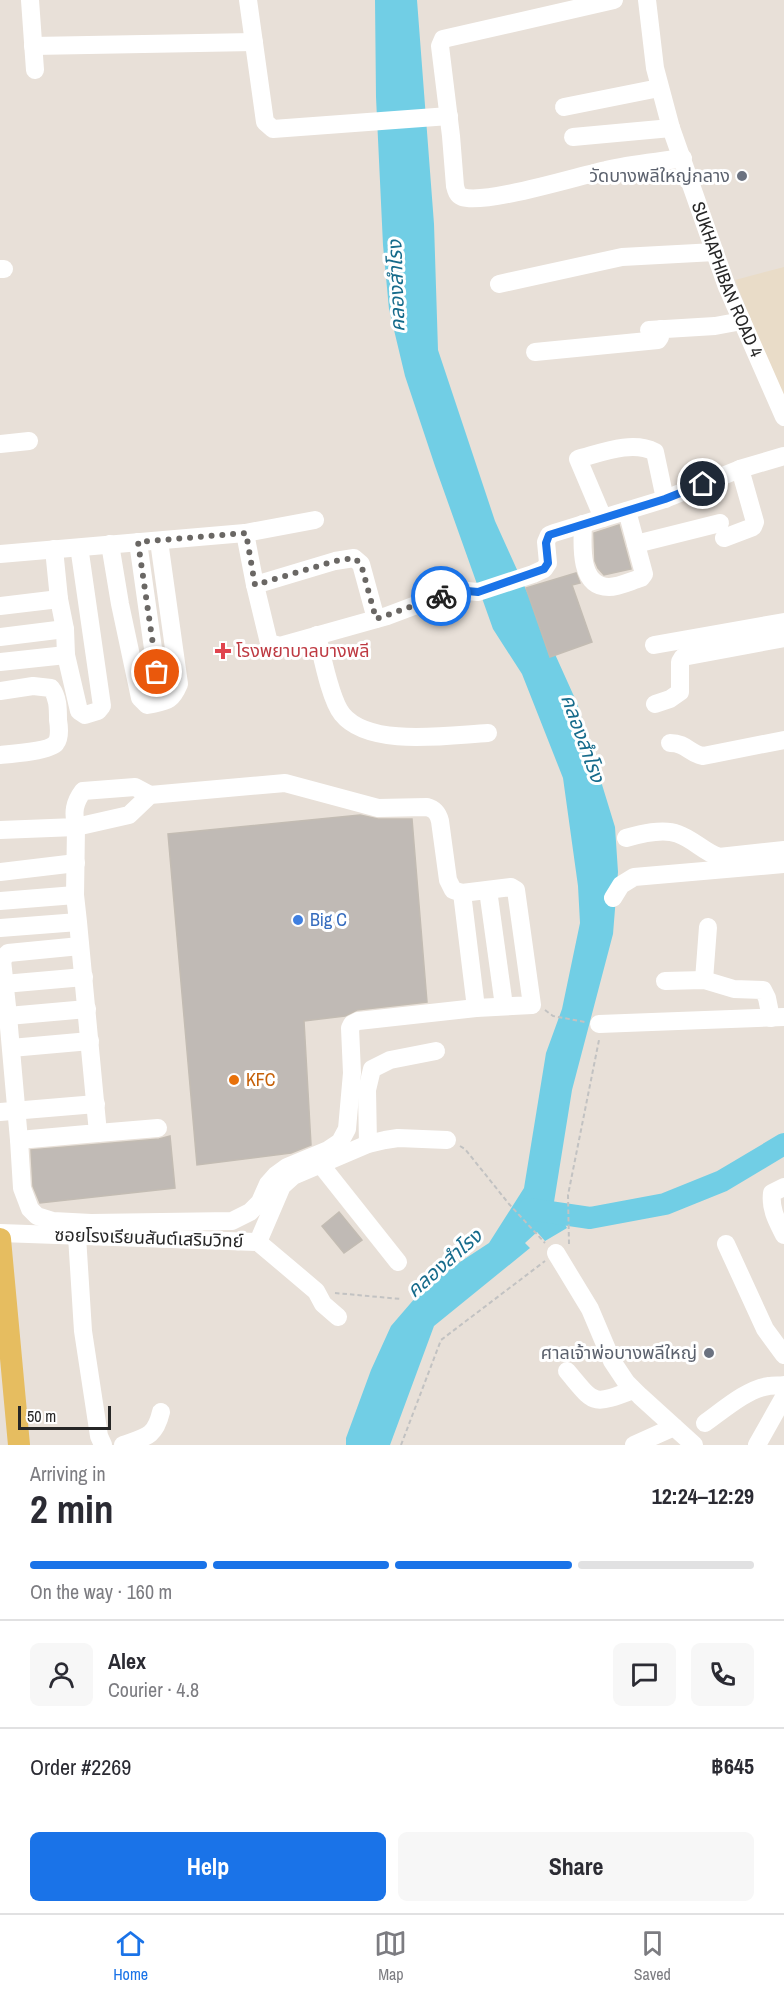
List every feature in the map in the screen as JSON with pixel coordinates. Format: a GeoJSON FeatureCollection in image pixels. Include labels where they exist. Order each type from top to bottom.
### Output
{"type":"FeatureCollection","features":[{"type":"Feature","properties":{"kind":"main road"},"geometry":{"type":"LineString","coordinates":[[0,1239],[19,1445]]}},
{"type":"Feature","properties":{"kind":"main road"},"geometry":{"type":"LineString","coordinates":[[10,1328],[20,1357],[28,1445]]}},
{"type":"Feature","properties":{"kind":"street"},"geometry":{"type":"LineString","coordinates":[[30,0],[35,70]]}},
{"type":"Feature","properties":{"kind":"street"},"geometry":{"type":"LineString","coordinates":[[249,0],[266,122],[269,127],[273,129],[441,117]]}},
{"type":"Feature","properties":{"kind":"street"},"geometry":{"type":"LineString","coordinates":[[614,0],[443,39],[440,46],[441,117],[457,193],[462,197],[500,196],[609,169],[683,158]]}},
{"type":"Feature","properties":{"kind":"street","name":"SUKHAPHIBAN ROAD 4"},"geometry":{"type":"LineString","coordinates":[[647,0],[659,88],[672,128],[715,252],[784,417]]}},
{"type":"Feature","properties":{"kind":"street"},"geometry":{"type":"LineString","coordinates":[[33,46],[254,42]]}},
{"type":"Feature","properties":{"kind":"street"},"geometry":{"type":"LineString","coordinates":[[564,108],[659,88]]}},
{"type":"Feature","properties":{"kind":"street"},"geometry":{"type":"LineString","coordinates":[[573,137],[672,128]]}},
{"type":"Feature","properties":{"kind":"street"},"geometry":{"type":"LineString","coordinates":[[499,284],[622,257],[715,252]]}},
{"type":"Feature","properties":{"kind":"street"},"geometry":{"type":"LineString","coordinates":[[618,332],[715,326],[742,321]]}},
{"type":"Feature","properties":{"kind":"street"},"geometry":{"type":"LineString","coordinates":[[535,352],[658,340],[661,329]]}},
{"type":"Feature","properties":{"kind":"street"},"geometry":{"type":"LineString","coordinates":[[0,444],[29,441]]}},
{"type":"Feature","properties":{"kind":"street"},"geometry":{"type":"LineString","coordinates":[[603,518],[578,459],[621,448],[644,447],[655,452],[665,499]]}},
{"type":"Feature","properties":{"kind":"street"},"geometry":{"type":"LineString","coordinates":[[246,533],[255,585],[269,643],[280,646],[376,619],[456,590],[478,592],[533,574],[544,569],[548,563],[546,543],[549,535],[665,499],[740,469],[784,456]]}},
{"type":"Feature","properties":{"kind":"street"},"geometry":{"type":"LineString","coordinates":[[636,544],[753,527],[755,522],[740,469]]}},
{"type":"Feature","properties":{"kind":"street"},"geometry":{"type":"LineString","coordinates":[[583,524],[581,549],[590,580],[599,586],[610,587],[641,578],[645,574],[627,511]]}},
{"type":"Feature","properties":{"kind":"street"},"geometry":{"type":"LineString","coordinates":[[0,554],[246,533],[315,520]]}},
{"type":"Feature","properties":{"kind":"street"},"geometry":{"type":"LineString","coordinates":[[110,544],[140,698],[147,705],[168,701],[179,684],[159,541]]}},
{"type":"Feature","properties":{"kind":"street"},"geometry":{"type":"LineString","coordinates":[[138,542],[159,691]]}},
{"type":"Feature","properties":{"kind":"street"},"geometry":{"type":"LineString","coordinates":[[54,549],[66,655],[80,711],[85,715],[98,711],[102,706],[80,553]]}},
{"type":"Feature","properties":{"kind":"street"},"geometry":{"type":"LineString","coordinates":[[255,585],[335,561],[354,558],[361,564],[376,619]]}},
{"type":"Feature","properties":{"kind":"street"},"geometry":{"type":"LineString","coordinates":[[0,606],[58,599]]}},
{"type":"Feature","properties":{"kind":"street"},"geometry":{"type":"LineString","coordinates":[[654,645],[784,622]]}},
{"type":"Feature","properties":{"kind":"street"},"geometry":{"type":"LineString","coordinates":[[0,637],[64,629]]}},
{"type":"Feature","properties":{"kind":"street"},"geometry":{"type":"LineString","coordinates":[[128,636],[173,633]]}},
{"type":"Feature","properties":{"kind":"street"},"geometry":{"type":"LineString","coordinates":[[317,635],[334,698],[341,713],[350,721],[365,729],[394,737],[488,733]]}},
{"type":"Feature","properties":{"kind":"street"},"geometry":{"type":"LineString","coordinates":[[655,704],[670,699],[680,692],[680,662],[683,657],[784,638]]}},
{"type":"Feature","properties":{"kind":"street"},"geometry":{"type":"LineString","coordinates":[[0,662],[66,655]]}},
{"type":"Feature","properties":{"kind":"street"},"geometry":{"type":"LineString","coordinates":[[0,691],[33,686],[51,688],[58,703],[59,729],[57,741],[52,746],[25,753],[0,755]]}},
{"type":"Feature","properties":{"kind":"street"},"geometry":{"type":"LineString","coordinates":[[670,743],[682,744],[694,753],[703,756],[784,740]]}},
{"type":"Feature","properties":{"kind":"street"},"geometry":{"type":"LineString","coordinates":[[80,946],[8,952],[2,960],[5,1009],[11,1048],[7,1080],[8,1112],[20,1140],[22,1188],[30,1209],[37,1216],[52,1221],[91,1223],[232,1221],[249,1212],[260,1202],[268,1184],[276,1175],[287,1167],[328,1150],[340,1142],[344,1136],[347,1129],[352,1073],[350,1028],[352,1024],[358,1021],[476,1008],[532,1005],[514,888],[462,893],[453,890],[448,880],[440,820],[432,808],[378,808],[285,783],[150,795],[135,787],[83,791],[75,801],[73,814],[76,826],[75,895],[84,977],[98,1133]]}},
{"type":"Feature","properties":{"kind":"street"},"geometry":{"type":"LineString","coordinates":[[0,830],[76,826],[129,815],[150,795]]}},
{"type":"Feature","properties":{"kind":"street"},"geometry":{"type":"LineString","coordinates":[[626,838],[668,832],[677,833],[710,854],[719,857],[784,850]]}},
{"type":"Feature","properties":{"kind":"street"},"geometry":{"type":"LineString","coordinates":[[0,872],[76,863]]}},
{"type":"Feature","properties":{"kind":"street"},"geometry":{"type":"LineString","coordinates":[[613,898],[621,885],[634,877],[784,864]]}},
{"type":"Feature","properties":{"kind":"street"},"geometry":{"type":"LineString","coordinates":[[488,890],[504,1006]]}},
{"type":"Feature","properties":{"kind":"street"},"geometry":{"type":"LineString","coordinates":[[462,893],[476,1008]]}},
{"type":"Feature","properties":{"kind":"street"},"geometry":{"type":"LineString","coordinates":[[0,901],[75,895]]}},
{"type":"Feature","properties":{"kind":"street"},"geometry":{"type":"LineString","coordinates":[[0,928],[78,922]]}},
{"type":"Feature","properties":{"kind":"street"},"geometry":{"type":"LineString","coordinates":[[704,980],[708,927]]}},
{"type":"Feature","properties":{"kind":"street"},"geometry":{"type":"LineString","coordinates":[[4,984],[84,977]]}},
{"type":"Feature","properties":{"kind":"street"},"geometry":{"type":"LineString","coordinates":[[599,1024],[777,1018],[763,990],[734,989],[704,980],[665,981]]}},
{"type":"Feature","properties":{"kind":"street"},"geometry":{"type":"LineString","coordinates":[[5,1009],[87,1009]]}},
{"type":"Feature","properties":{"kind":"street"},"geometry":{"type":"LineString","coordinates":[[11,1048],[90,1041]]}},
{"type":"Feature","properties":{"kind":"street"},"geometry":{"type":"LineString","coordinates":[[368,1144],[367,1090],[372,1069],[390,1060],[436,1051]]}},
{"type":"Feature","properties":{"kind":"street"},"geometry":{"type":"LineString","coordinates":[[8,1112],[96,1104]]}},
{"type":"Feature","properties":{"kind":"street"},"geometry":{"type":"LineString","coordinates":[[20,1140],[158,1128]]}},
{"type":"Feature","properties":{"kind":"street"},"geometry":{"type":"LineString","coordinates":[[258,1242],[285,1181],[293,1176],[368,1144],[398,1138],[447,1140]]}},
{"type":"Feature","properties":{"kind":"street"},"geometry":{"type":"LineString","coordinates":[[321,1165],[398,1262]]}},
{"type":"Feature","properties":{"kind":"street"},"geometry":{"type":"LineString","coordinates":[[784,1187],[772,1193],[771,1201],[784,1235]]}},
{"type":"Feature","properties":{"kind":"street","name":"ซอยโรงเรียนสันต์เสริมวิทย์"},"geometry":{"type":"LineString","coordinates":[[0,1233],[258,1242],[316,1291],[323,1304],[338,1317]]}},
{"type":"Feature","properties":{"kind":"street"},"geometry":{"type":"LineString","coordinates":[[77,1236],[86,1350],[99,1436],[103,1445]]}},
{"type":"Feature","properties":{"kind":"street"},"geometry":{"type":"LineString","coordinates":[[726,1244],[765,1329],[784,1355]]}},
{"type":"Feature","properties":{"kind":"street"},"geometry":{"type":"LineString","coordinates":[[562,1249],[612,1361],[633,1390],[694,1445]]}},
{"type":"Feature","properties":{"kind":"street"},"geometry":{"type":"LineString","coordinates":[[567,1371],[585,1393],[595,1400],[606,1400],[633,1390]]}},
{"type":"Feature","properties":{"kind":"street"},"geometry":{"type":"LineString","coordinates":[[705,1423],[732,1403],[757,1389],[784,1385]]}},
{"type":"Feature","properties":{"kind":"street"},"geometry":{"type":"LineString","coordinates":[[758,1444],[784,1397]]}},
{"type":"Feature","properties":{"kind":"street"},"geometry":{"type":"LineString","coordinates":[[123,1445],[153,1433],[158,1425],[161,1412]]}},
{"type":"Feature","properties":{"kind":"street"},"geometry":{"type":"LineString","coordinates":[[634,1445],[674,1427]]}},
{"type":"Feature","properties":{"kind":"path"},"geometry":{"type":"LineString","coordinates":[[401,1445],[441,1340],[562,1249],[568,1195],[600,1036],[599,1024],[553,1016]]}},
{"type":"Feature","properties":{"kind":"path"},"geometry":{"type":"LineString","coordinates":[[447,1140],[465,1149],[535,1234]]}},
{"type":"Feature","properties":{"kind":"path"},"geometry":{"type":"LineString","coordinates":[[316,1291],[401,1299]]}},
{"type":"Feature","properties":{"kind":"shaded area"},"geometry":{"type":"Polygon","coordinates":[[[784,267],[784,405],[735,280],[784,267]]]}},
{"type":"Feature","properties":{"kind":"water","name":"คลองสำโรง"},"geometry":{"type":"Polygon","coordinates":[[[375,0],[417,0],[434,224],[438,350],[495,521],[577,703],[615,827],[618,872],[613,934],[572,1090],[554,1202],[567,1228],[545,1241],[537,1232],[525,1243],[530,1248],[434,1326],[390,1445],[346,1445],[346,1438],[371,1370],[391,1326],[428,1283],[489,1243],[524,1188],[546,1053],[562,1009],[580,923],[578,886],[563,778],[522,674],[493,629],[405,376],[389,309],[383,245],[376,97],[375,0]]]}},
{"type":"Feature","properties":{"kind":"building"},"geometry":{"type":"Polygon","coordinates":[[[619,525],[631,569],[604,575],[595,561],[594,533],[619,525]]]}},
{"type":"Feature","properties":{"kind":"building"},"geometry":{"type":"Polygon","coordinates":[[[576,573],[580,583],[572,585],[592,642],[550,657],[526,588],[576,573]]]}},
{"type":"Feature","properties":{"kind":"building","name":"Big C"},"geometry":{"type":"Polygon","coordinates":[[[360,815],[378,819],[412,819],[427,1002],[357,1010],[345,1016],[304,1021],[311,1145],[291,1153],[197,1165],[168,834],[360,815]]]}},
{"type":"Feature","properties":{"kind":"building"},"geometry":{"type":"Polygon","coordinates":[[[170,1136],[175,1188],[40,1203],[33,1186],[31,1150],[159,1139],[170,1136]]]}},
{"type":"Feature","properties":{"kind":"building"},"geometry":{"type":"Polygon","coordinates":[[[339,1212],[362,1240],[344,1253],[322,1226],[339,1212]]]}},
{"type":"Feature","properties":{"kind":"waterway"},"geometry":{"type":"LineString","coordinates":[[529,1209],[590,1218],[665,1204],[722,1181],[784,1144]]}},
{"type":"Feature","properties":{"kind":"way so far"},"geometry":{"type":"LineString","coordinates":[[157,672],[138,542],[246,533],[255,585],[335,561],[354,558],[361,564],[376,619],[441,596]]}},
{"type":"Feature","properties":{"kind":"place","name":"วัดบางพลีใหญ่กลาง"},"geometry":{"type":"Point","coordinates":[742,176]}},
{"type":"Feature","properties":{"kind":"place","name":"โรงพยาบาลบางพลี"},"geometry":{"type":"Point","coordinates":[223,651]}},
{"type":"Feature","properties":{"kind":"place","name":"Big C"},"geometry":{"type":"Point","coordinates":[298,920]}},
{"type":"Feature","properties":{"kind":"place","name":"KFC"},"geometry":{"type":"Point","coordinates":[234,1080]}},
{"type":"Feature","properties":{"kind":"place","name":"ศาลเจ้าพ่อบางพลีใหญ่"},"geometry":{"type":"Point","coordinates":[709,1353]}},
{"type":"Feature","properties":{"kind":"route"},"geometry":{"type":"LineString","coordinates":[[441,596],[456,590],[478,592],[533,574],[544,569],[548,563],[546,543],[549,535],[665,499],[703,484]]}}]}
